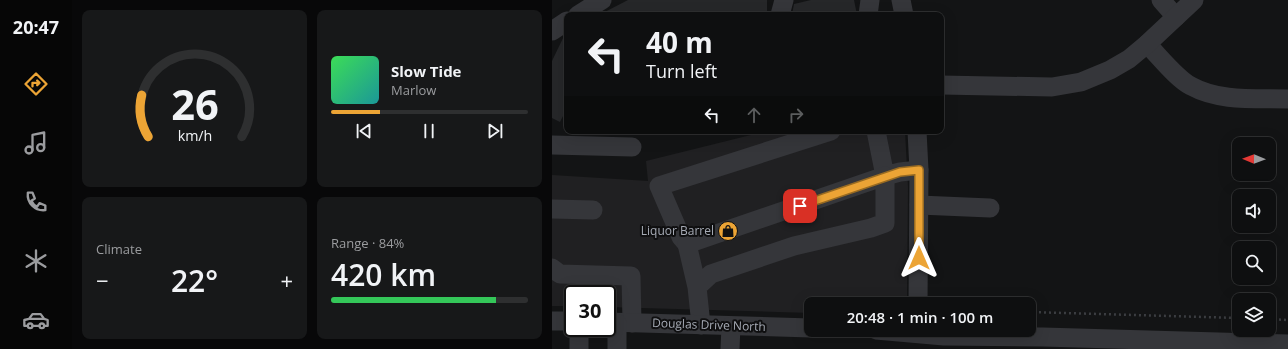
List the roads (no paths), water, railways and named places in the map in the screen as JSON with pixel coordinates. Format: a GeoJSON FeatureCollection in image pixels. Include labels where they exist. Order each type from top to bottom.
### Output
{"type":"FeatureCollection","features":[{"type":"Feature","properties":{"kind":"street"},"geometry":{"type":"LineString","coordinates":[[583,12],[602,0]]}},
{"type":"Feature","properties":{"kind":"street"},"geometry":{"type":"LineString","coordinates":[[781,12],[784,0]]}},
{"type":"Feature","properties":{"kind":"street"},"geometry":{"type":"LineString","coordinates":[[868,12],[870,0]]}},
{"type":"Feature","properties":{"kind":"street"},"geometry":{"type":"LineString","coordinates":[[901,0],[903,12]]}},
{"type":"Feature","properties":{"kind":"street"},"geometry":{"type":"LineString","coordinates":[[1161,0],[1176,17]]}},
{"type":"Feature","properties":{"kind":"street"},"geometry":{"type":"LineString","coordinates":[[944,85],[1052,87],[1081,82],[1110,70],[1129,59],[1194,0]]}},
{"type":"Feature","properties":{"kind":"street"},"geometry":{"type":"LineString","coordinates":[[552,31],[564,24]]}},
{"type":"Feature","properties":{"kind":"street"},"geometry":{"type":"LineString","coordinates":[[1147,44],[1179,77],[1190,86],[1218,96],[1288,99]]}},
{"type":"Feature","properties":{"kind":"street"},"geometry":{"type":"LineString","coordinates":[[701,325],[697,287],[687,244],[681,237],[659,186],[822,134]]}},
{"type":"Feature","properties":{"kind":"street"},"geometry":{"type":"LineString","coordinates":[[697,287],[711,274],[794,246],[871,228],[885,223],[886,176],[877,134]]}},
{"type":"Feature","properties":{"kind":"street"},"geometry":{"type":"LineString","coordinates":[[917,134],[919,170],[918,297]]}},
{"type":"Feature","properties":{"kind":"street"},"geometry":{"type":"LineString","coordinates":[[552,145],[632,147]]}},
{"type":"Feature","properties":{"kind":"street"},"geometry":{"type":"LineString","coordinates":[[687,244],[886,176],[900,172],[919,170]]}},
{"type":"Feature","properties":{"kind":"street"},"geometry":{"type":"LineString","coordinates":[[919,205],[990,208]]}},
{"type":"Feature","properties":{"kind":"street"},"geometry":{"type":"LineString","coordinates":[[552,209],[593,210]]}},
{"type":"Feature","properties":{"kind":"street"},"geometry":{"type":"LineString","coordinates":[[552,268],[560,274],[631,276],[619,323],[617,349]]}},
{"type":"Feature","properties":{"kind":"street"},"geometry":{"type":"LineString","coordinates":[[552,321],[564,321]]}},
{"type":"Feature","properties":{"kind":"street","name":"Douglas Drive North"},"geometry":{"type":"LineString","coordinates":[[619,323],[804,328]]}},
{"type":"Feature","properties":{"kind":"street"},"geometry":{"type":"LineString","coordinates":[[730,349],[731,326]]}},
{"type":"Feature","properties":{"kind":"street"},"geometry":{"type":"LineString","coordinates":[[918,338],[944,336],[1031,343],[1288,344]]}},
{"type":"Feature","properties":{"kind":"street"},"geometry":{"type":"LineString","coordinates":[[579,349],[580,337]]}},
{"type":"Feature","properties":{"kind":"place","name":"Liquor Barrel"},"geometry":{"type":"Point","coordinates":[728,231]}}]}
